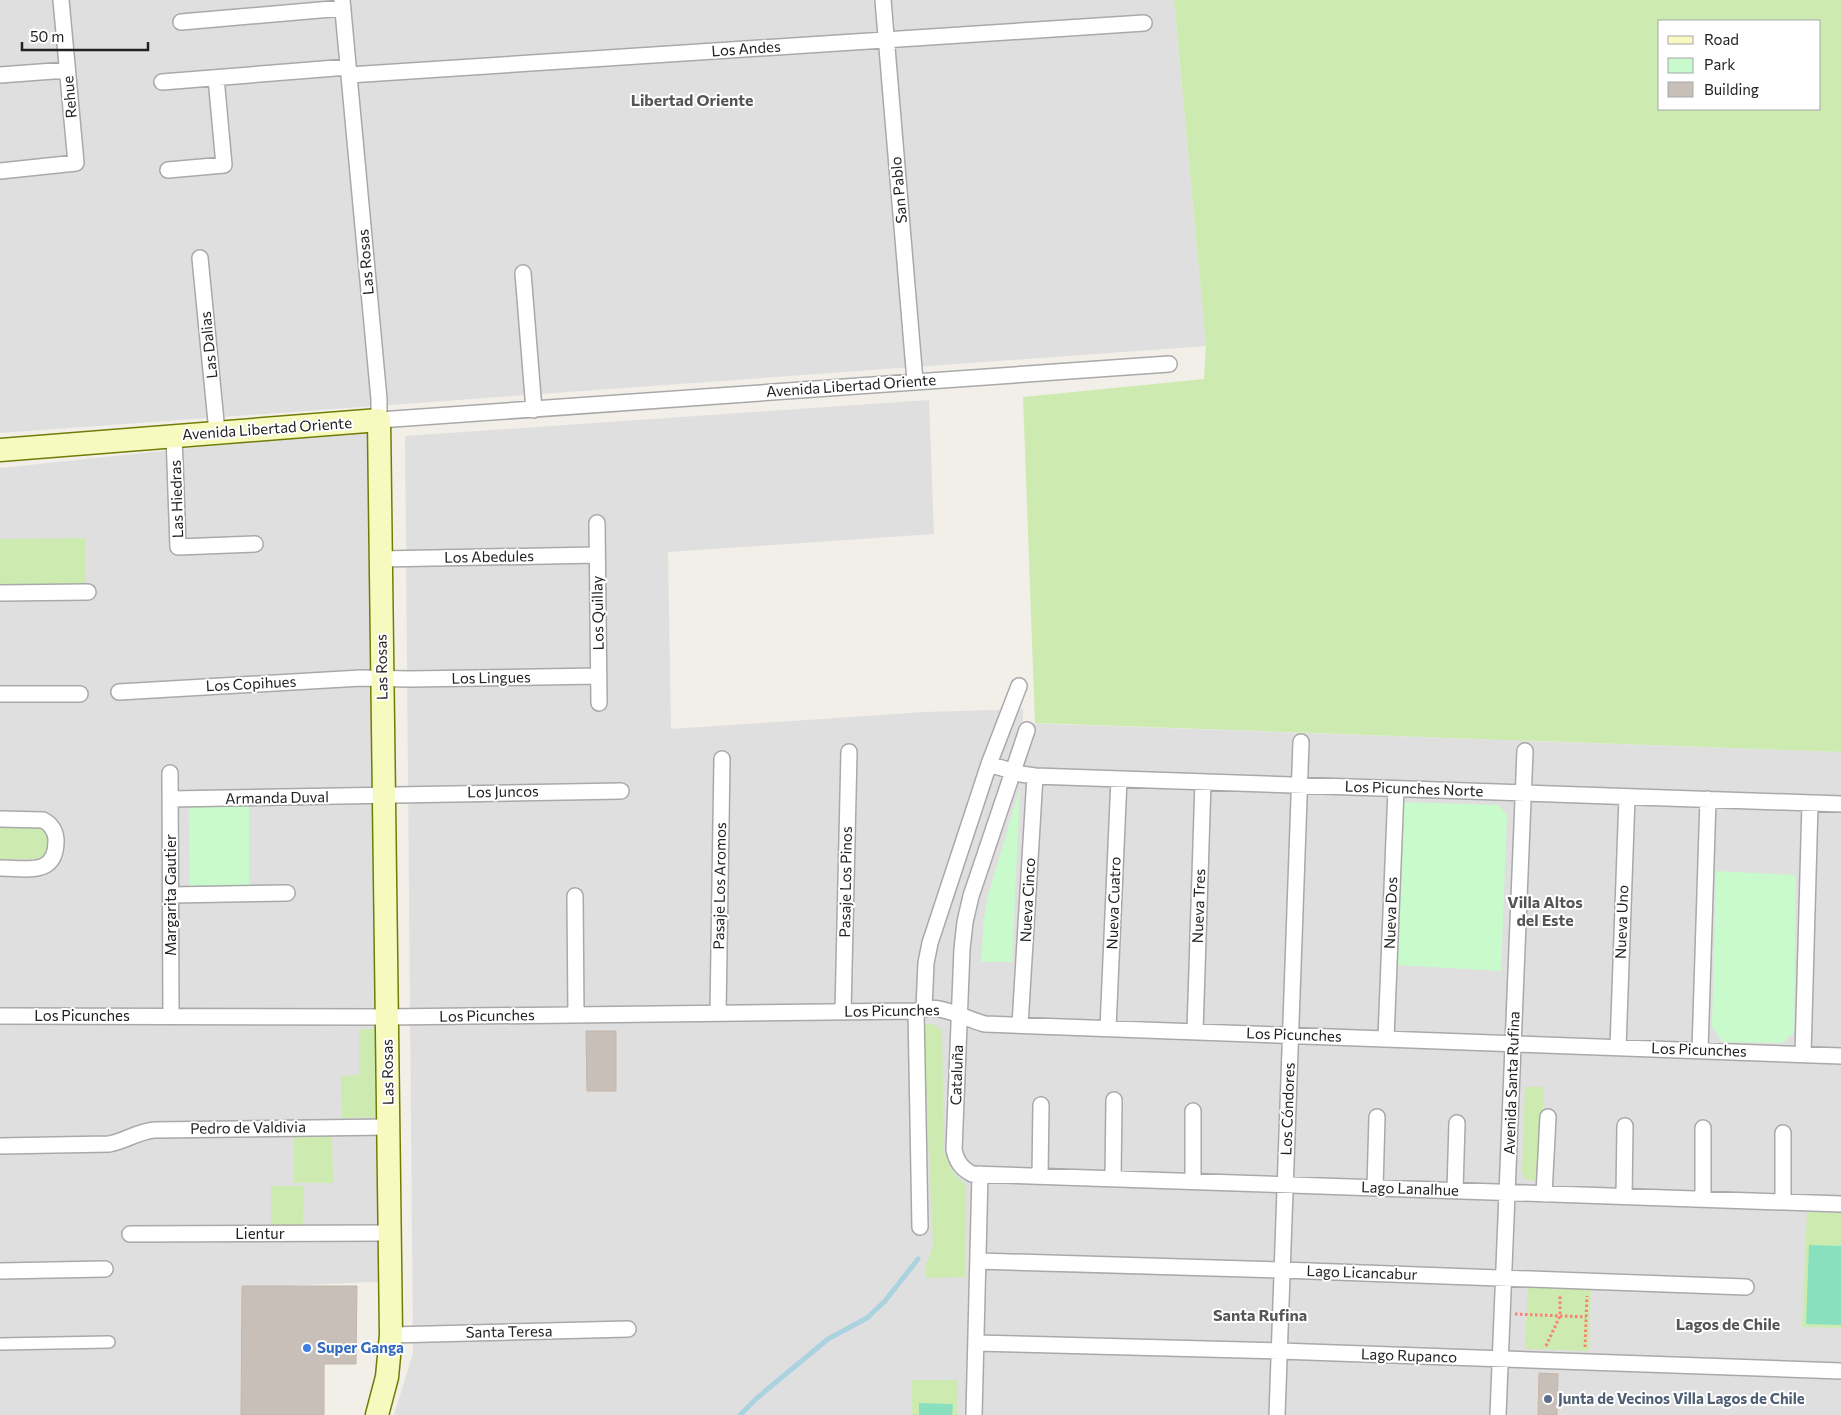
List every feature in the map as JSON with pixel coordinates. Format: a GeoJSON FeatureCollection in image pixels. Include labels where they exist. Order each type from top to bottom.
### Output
{"type":"FeatureCollection","features":[{"type":"Feature","properties":{"kind":"main road","name":"Avenida Libertad Oriente"},"geometry":{"type":"LineString","coordinates":[[0,450],[379,420]]}},
{"type":"Feature","properties":{"kind":"main road","name":"Las Rosas"},"geometry":{"type":"LineString","coordinates":[[377,1415],[386,1377],[391,1335],[379,420]]}},
{"type":"Feature","properties":{"kind":"street","name":"Rehue"},"geometry":{"type":"LineString","coordinates":[[0,171],[76,163],[61,0]]}},
{"type":"Feature","properties":{"kind":"street","name":"San Pablo"},"geometry":{"type":"LineString","coordinates":[[883,0],[915,381]]}},
{"type":"Feature","properties":{"kind":"street"},"geometry":{"type":"LineString","coordinates":[[181,22],[343,4]]}},
{"type":"Feature","properties":{"kind":"street","name":"Las Rosas"},"geometry":{"type":"LineString","coordinates":[[343,4],[379,398],[379,420]]}},
{"type":"Feature","properties":{"kind":"street","name":"Los Andes"},"geometry":{"type":"LineString","coordinates":[[162,82],[1144,23]]}},
{"type":"Feature","properties":{"kind":"street"},"geometry":{"type":"LineString","coordinates":[[0,75],[67,70]]}},
{"type":"Feature","properties":{"kind":"street"},"geometry":{"type":"LineString","coordinates":[[168,170],[224,165],[216,78]]}},
{"type":"Feature","properties":{"kind":"street","name":"Las Dalias"},"geometry":{"type":"LineString","coordinates":[[200,258],[218,432]]}},
{"type":"Feature","properties":{"kind":"street"},"geometry":{"type":"LineString","coordinates":[[523,273],[534,410]]}},
{"type":"Feature","properties":{"kind":"street","name":"Avenida Libertad Oriente"},"geometry":{"type":"LineString","coordinates":[[379,420],[1169,364]]}},
{"type":"Feature","properties":{"kind":"street","name":"Las Hiedras"},"geometry":{"type":"LineString","coordinates":[[174,435],[178,547],[255,544]]}},
{"type":"Feature","properties":{"kind":"street","name":"Los Quillay"},"geometry":{"type":"LineString","coordinates":[[597,523],[599,703]]}},
{"type":"Feature","properties":{"kind":"street","name":"Los Abedules"},"geometry":{"type":"LineString","coordinates":[[381,560],[597,555]]}},
{"type":"Feature","properties":{"kind":"street"},"geometry":{"type":"LineString","coordinates":[[0,593],[88,592]]}},
{"type":"Feature","properties":{"kind":"street","name":"Los Lingues"},"geometry":{"type":"LineString","coordinates":[[383,679],[599,676]]}},
{"type":"Feature","properties":{"kind":"street","name":"Los Copihues"},"geometry":{"type":"LineString","coordinates":[[119,692],[361,678],[383,679]]}},
{"type":"Feature","properties":{"kind":"street"},"geometry":{"type":"LineString","coordinates":[[920,1227],[920,1009],[926,963],[930,943],[989,764],[1019,686]]}},
{"type":"Feature","properties":{"kind":"street"},"geometry":{"type":"LineString","coordinates":[[0,694],[80,694]]}},
{"type":"Feature","properties":{"kind":"street","name":"Cataluña"},"geometry":{"type":"LineString","coordinates":[[980,1174],[972,1174],[964,1169],[957,1162],[954,1150],[959,1015],[965,922],[971,896],[1027,730]]}},
{"type":"Feature","properties":{"kind":"street","name":"Los Cóndores"},"geometry":{"type":"LineString","coordinates":[[1278,1415],[1300,742]]}},
{"type":"Feature","properties":{"kind":"street","name":"Avenida Santa Rufina"},"geometry":{"type":"LineString","coordinates":[[1498,1415],[1525,751]]}},
{"type":"Feature","properties":{"kind":"street","name":"Pasaje Los Pinos"},"geometry":{"type":"LineString","coordinates":[[844,1012],[849,752]]}},
{"type":"Feature","properties":{"kind":"street","name":"Pasaje Los Aromos"},"geometry":{"type":"LineString","coordinates":[[718,1013],[722,759]]}},
{"type":"Feature","properties":{"kind":"street","name":"Los Picunches Norte"},"geometry":{"type":"LineString","coordinates":[[989,764],[1012,772],[1035,776],[1841,804]]}},
{"type":"Feature","properties":{"kind":"street","name":"Margarita Gautier"},"geometry":{"type":"LineString","coordinates":[[170,773],[171,1016]]}},
{"type":"Feature","properties":{"kind":"street","name":"Nueva Cinco"},"geometry":{"type":"LineString","coordinates":[[1020,1025],[1035,776]]}},
{"type":"Feature","properties":{"kind":"street","name":"Nueva Cuatro"},"geometry":{"type":"LineString","coordinates":[[1108,1028],[1119,779]]}},
{"type":"Feature","properties":{"kind":"street","name":"Nueva Tres"},"geometry":{"type":"LineString","coordinates":[[1195,1031],[1203,782]]}},
{"type":"Feature","properties":{"kind":"street","name":"Nueva Dos"},"geometry":{"type":"LineString","coordinates":[[1386,1038],[1396,788]]}},
{"type":"Feature","properties":{"kind":"street","name":"Los Juncos"},"geometry":{"type":"LineString","coordinates":[[384,795],[621,791]]}},
{"type":"Feature","properties":{"kind":"street","name":"Armanda Duval"},"geometry":{"type":"LineString","coordinates":[[170,799],[384,795]]}},
{"type":"Feature","properties":{"kind":"street","name":"Nueva Uno"},"geometry":{"type":"LineString","coordinates":[[1618,1047],[1627,796]]}},
{"type":"Feature","properties":{"kind":"street"},"geometry":{"type":"LineString","coordinates":[[1700,1050],[1708,800]]}},
{"type":"Feature","properties":{"kind":"street"},"geometry":{"type":"LineString","coordinates":[[1803,1054],[1810,803]]}},
{"type":"Feature","properties":{"kind":"street"},"geometry":{"type":"LineString","coordinates":[[0,819],[43,820],[54,830],[56,839],[54,857],[44,867],[0,868]]}},
{"type":"Feature","properties":{"kind":"street"},"geometry":{"type":"LineString","coordinates":[[171,895],[288,894]]}},
{"type":"Feature","properties":{"kind":"street"},"geometry":{"type":"LineString","coordinates":[[575,896],[576,1015]]}},
{"type":"Feature","properties":{"kind":"street","name":"Los Picunches"},"geometry":{"type":"LineString","coordinates":[[0,1016],[387,1017],[844,1012],[939,1008],[985,1024],[1841,1056]]}},
{"type":"Feature","properties":{"kind":"street"},"geometry":{"type":"LineString","coordinates":[[1113,1178],[1114,1100]]}},
{"type":"Feature","properties":{"kind":"street"},"geometry":{"type":"LineString","coordinates":[[1040,1176],[1041,1105]]}},
{"type":"Feature","properties":{"kind":"street"},"geometry":{"type":"LineString","coordinates":[[1193,1112],[1193,1181]]}},
{"type":"Feature","properties":{"kind":"street"},"geometry":{"type":"LineString","coordinates":[[1375,1188],[1377,1117]]}},
{"type":"Feature","properties":{"kind":"street"},"geometry":{"type":"LineString","coordinates":[[1544,1194],[1548,1117]]}},
{"type":"Feature","properties":{"kind":"street"},"geometry":{"type":"LineString","coordinates":[[1454,1190],[1457,1123]]}},
{"type":"Feature","properties":{"kind":"street"},"geometry":{"type":"LineString","coordinates":[[1624,1196],[1625,1126]]}},
{"type":"Feature","properties":{"kind":"street","name":"Pedro de Valdivia"},"geometry":{"type":"LineString","coordinates":[[0,1146],[110,1144],[149,1130],[389,1127]]}},
{"type":"Feature","properties":{"kind":"street"},"geometry":{"type":"LineString","coordinates":[[1702,1199],[1704,1128]]}},
{"type":"Feature","properties":{"kind":"street"},"geometry":{"type":"LineString","coordinates":[[1783,1133],[1783,1202]]}},
{"type":"Feature","properties":{"kind":"street"},"geometry":{"type":"LineString","coordinates":[[974,1415],[980,1174]]}},
{"type":"Feature","properties":{"kind":"street","name":"Lago Lanalhue"},"geometry":{"type":"LineString","coordinates":[[980,1174],[1841,1204]]}},
{"type":"Feature","properties":{"kind":"street","name":"Lientur"},"geometry":{"type":"LineString","coordinates":[[130,1234],[390,1233]]}},
{"type":"Feature","properties":{"kind":"street","name":"Lago Licancabur"},"geometry":{"type":"LineString","coordinates":[[978,1261],[1746,1287]]}},
{"type":"Feature","properties":{"kind":"street"},"geometry":{"type":"LineString","coordinates":[[0,1271],[105,1269]]}},
{"type":"Feature","properties":{"kind":"street","name":"Santa Teresa"},"geometry":{"type":"LineString","coordinates":[[391,1335],[628,1329]]}},
{"type":"Feature","properties":{"kind":"street"},"geometry":{"type":"LineString","coordinates":[[0,1344],[108,1342]]}},
{"type":"Feature","properties":{"kind":"street","name":"Lago Rupanco"},"geometry":{"type":"LineString","coordinates":[[976,1343],[1280,1351],[1841,1371]]}},
{"type":"Feature","properties":{"kind":"path"},"geometry":{"type":"LineString","coordinates":[[1539,1361],[1560,1316],[1561,1280]]}},
{"type":"Feature","properties":{"kind":"path"},"geometry":{"type":"LineString","coordinates":[[1588,1362],[1585,1346],[1587,1288],[1595,1281]]}},
{"type":"Feature","properties":{"kind":"path"},"geometry":{"type":"LineString","coordinates":[[1502,1314],[1586,1317]]}},
{"type":"Feature","properties":{"kind":"shaded area"},"geometry":{"type":"Polygon","coordinates":[[[0,0],[1174,0],[1206,346],[0,433],[0,0]]]}},
{"type":"Feature","properties":{"kind":"shaded area"},"geometry":{"type":"Polygon","coordinates":[[[929,400],[934,534],[668,552],[671,729],[925,712],[1023,709],[1023,723],[1841,752],[1841,1415],[394,1415],[413,1353],[405,436],[929,400]]]}},
{"type":"Feature","properties":{"kind":"shaded area"},"geometry":{"type":"Polygon","coordinates":[[[373,429],[394,1281],[261,1287],[260,1415],[0,1415],[0,468],[373,429]]]}},
{"type":"Feature","properties":{"kind":"green space"},"geometry":{"type":"Polygon","coordinates":[[[1174,0],[1841,0],[1841,752],[1035,723],[1023,397],[1204,379],[1206,346],[1174,0]]]}},
{"type":"Feature","properties":{"kind":"green space"},"geometry":{"type":"Polygon","coordinates":[[[85,538],[85,585],[0,586],[0,539],[85,538]]]}},
{"type":"Feature","properties":{"kind":"green space"},"geometry":{"type":"Polygon","coordinates":[[[1020,788],[1012,962],[981,962],[984,918],[988,895],[1020,788]]]}},
{"type":"Feature","properties":{"kind":"green space"},"geometry":{"type":"Polygon","coordinates":[[[249,802],[249,885],[190,886],[189,803],[249,802]]]}},
{"type":"Feature","properties":{"kind":"green space"},"geometry":{"type":"Polygon","coordinates":[[[1402,802],[1498,805],[1507,815],[1501,971],[1396,965],[1402,802]]]}},
{"type":"Feature","properties":{"kind":"green space"},"geometry":{"type":"Polygon","coordinates":[[[40,825],[48,832],[47,851],[40,859],[0,859],[0,826],[40,825]]]}},
{"type":"Feature","properties":{"kind":"green space"},"geometry":{"type":"Polygon","coordinates":[[[1716,871],[1796,875],[1794,1033],[1782,1043],[1723,1042],[1712,1027],[1716,871]]]}},
{"type":"Feature","properties":{"kind":"green space"},"geometry":{"type":"Polygon","coordinates":[[[923,1024],[933,1024],[942,1030],[944,1152],[952,1170],[966,1185],[965,1277],[926,1278],[926,1265],[933,1246],[923,1024]]]}},
{"type":"Feature","properties":{"kind":"green space"},"geometry":{"type":"Polygon","coordinates":[[[359,1029],[384,1029],[386,1117],[342,1118],[341,1076],[359,1075],[359,1029]]]}},
{"type":"Feature","properties":{"kind":"green space"},"geometry":{"type":"Polygon","coordinates":[[[1525,1087],[1544,1087],[1540,1181],[1526,1180],[1522,1173],[1525,1087]]]}},
{"type":"Feature","properties":{"kind":"green space"},"geometry":{"type":"Polygon","coordinates":[[[332,1135],[333,1183],[294,1183],[294,1136],[332,1135]]]}},
{"type":"Feature","properties":{"kind":"green space"},"geometry":{"type":"Polygon","coordinates":[[[271,1186],[304,1186],[303,1228],[271,1228],[271,1186]]]}},
{"type":"Feature","properties":{"kind":"green space"},"geometry":{"type":"Polygon","coordinates":[[[1807,1212],[1841,1213],[1841,1328],[1802,1327],[1807,1212]]]}},
{"type":"Feature","properties":{"kind":"green space"},"geometry":{"type":"Polygon","coordinates":[[[1809,1245],[1841,1246],[1841,1325],[1806,1324],[1809,1245]]]}},
{"type":"Feature","properties":{"kind":"green space"},"geometry":{"type":"Polygon","coordinates":[[[1528,1280],[1591,1283],[1589,1351],[1525,1349],[1528,1280]]]}},
{"type":"Feature","properties":{"kind":"green space"},"geometry":{"type":"Polygon","coordinates":[[[912,1380],[958,1380],[957,1415],[912,1415],[912,1380]]]}},
{"type":"Feature","properties":{"kind":"green space"},"geometry":{"type":"Polygon","coordinates":[[[919,1403],[953,1404],[952,1415],[919,1415],[919,1403]]]}},
{"type":"Feature","properties":{"kind":"building"},"geometry":{"type":"Polygon","coordinates":[[[586,1031],[616,1031],[616,1091],[587,1091],[586,1031]]]}},
{"type":"Feature","properties":{"kind":"building"},"geometry":{"type":"Polygon","coordinates":[[[242,1286],[357,1286],[356,1364],[324,1364],[324,1415],[241,1415],[242,1286]]]}},
{"type":"Feature","properties":{"kind":"building","name":"Junta de Vecinos Villa Lagos de Chile"},"geometry":{"type":"Polygon","coordinates":[[[1539,1373],[1558,1374],[1557,1415],[1538,1415],[1539,1373]]]}},
{"type":"Feature","properties":{"kind":"waterway"},"geometry":{"type":"LineString","coordinates":[[740,1415],[757,1398],[828,1339],[867,1318],[885,1301],[918,1259]]}},
{"type":"Feature","properties":{"kind":"place","name":"Super Ganga"},"geometry":{"type":"Point","coordinates":[307,1348]}},
{"type":"Feature","properties":{"kind":"place","name":"Junta de Vecinos Villa Lagos de Chile"},"geometry":{"type":"Point","coordinates":[1548,1399]}},
{"type":"Feature","properties":{"kind":"district","name":"Libertad Oriente"},"geometry":{"type":"Point","coordinates":[692,100]}},
{"type":"Feature","properties":{"kind":"district","name":"Villa Altos del Este"},"geometry":{"type":"Point","coordinates":[1545,911]}},
{"type":"Feature","properties":{"kind":"district","name":"Santa Rufina"},"geometry":{"type":"Point","coordinates":[1260,1315]}},
{"type":"Feature","properties":{"kind":"district","name":"Lagos de Chile"},"geometry":{"type":"Point","coordinates":[1728,1324]}}]}
